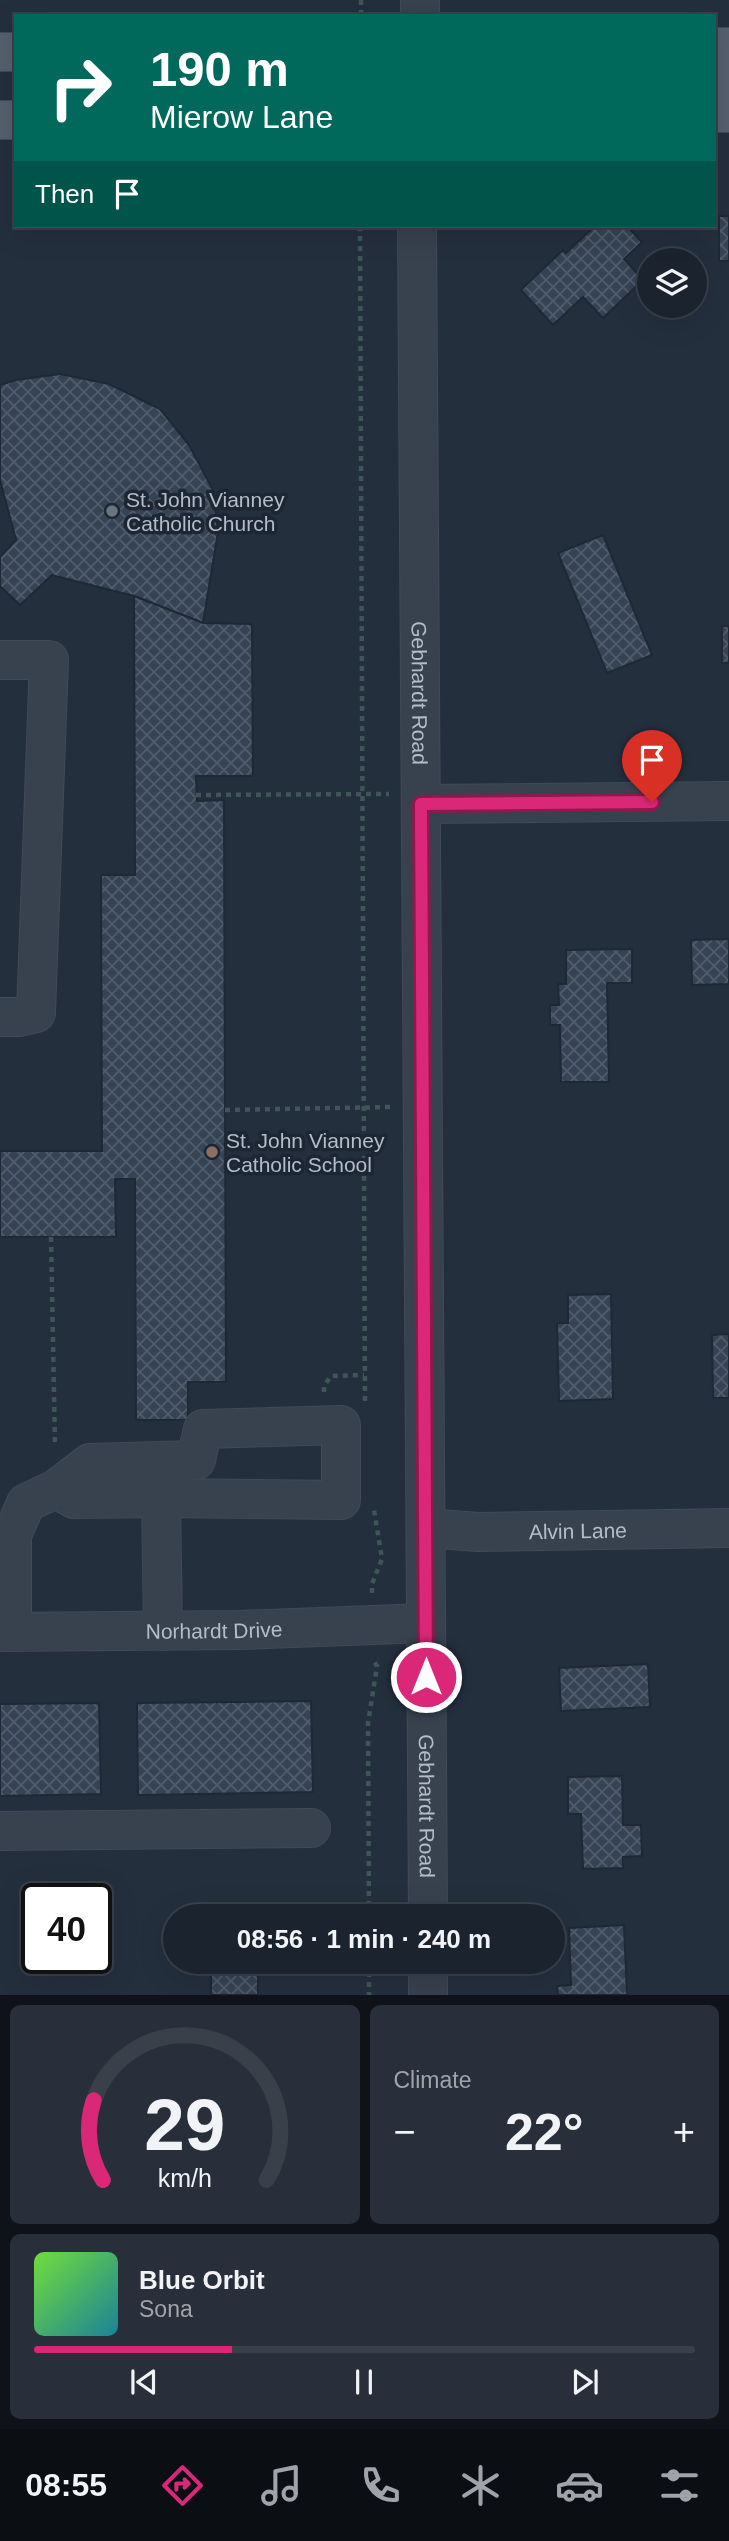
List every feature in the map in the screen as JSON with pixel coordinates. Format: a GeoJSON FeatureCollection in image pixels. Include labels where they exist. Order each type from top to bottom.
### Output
{"type":"FeatureCollection","features":[{"type":"Feature","properties":{"kind":"street","name":"Gebhardt Road"},"geometry":{"type":"LineString","coordinates":[[417,228],[428,1904]]}},
{"type":"Feature","properties":{"kind":"street"},"geometry":{"type":"LineString","coordinates":[[0,660],[49,660],[36,1013],[0,1017]]}},
{"type":"Feature","properties":{"kind":"street"},"geometry":{"type":"LineString","coordinates":[[421,799],[729,801]]}},
{"type":"Feature","properties":{"kind":"street"},"geometry":{"type":"LineString","coordinates":[[6,1632],[11,1586],[12,1535],[26,1503],[56,1489],[90,1463],[196,1460],[203,1429],[341,1425],[341,1500],[74,1499],[56,1489]]}},
{"type":"Feature","properties":{"kind":"street"},"geometry":{"type":"LineString","coordinates":[[161,1498],[163,1631]]}},
{"type":"Feature","properties":{"kind":"street","name":"Alvin Lane"},"geometry":{"type":"LineString","coordinates":[[426,1528],[478,1532],[729,1528]]}},
{"type":"Feature","properties":{"kind":"street","name":"Norhardt Drive"},"geometry":{"type":"LineString","coordinates":[[6,1632],[370,1627],[426,1623]]}},
{"type":"Feature","properties":{"kind":"street"},"geometry":{"type":"LineString","coordinates":[[0,1831],[311,1828]]}},
{"type":"Feature","properties":{"kind":"street"},"geometry":{"type":"LineString","coordinates":[[428,1974],[428,1995]]}},
{"type":"Feature","properties":{"kind":"path"},"geometry":{"type":"LineString","coordinates":[[360,228],[365,1403]]}},
{"type":"Feature","properties":{"kind":"path"},"geometry":{"type":"LineString","coordinates":[[196,795],[362,794],[421,799]]}},
{"type":"Feature","properties":{"kind":"path"},"geometry":{"type":"LineString","coordinates":[[225,1110],[423,1106]]}},
{"type":"Feature","properties":{"kind":"path"},"geometry":{"type":"LineString","coordinates":[[51,1237],[56,1489]]}},
{"type":"Feature","properties":{"kind":"path"},"geometry":{"type":"LineString","coordinates":[[369,1904],[368,1723],[377,1666],[369,1652],[372,1584],[382,1559],[373,1507]]}},
{"type":"Feature","properties":{"kind":"path"},"geometry":{"type":"LineString","coordinates":[[369,1974],[369,1995]]}},
{"type":"Feature","properties":{"kind":"building"},"geometry":{"type":"Polygon","coordinates":[[[719,216],[729,216],[729,261],[719,261],[719,216]]]}},
{"type":"Feature","properties":{"kind":"building"},"geometry":{"type":"Polygon","coordinates":[[[593,228],[629,228],[642,242],[624,259],[637,273],[637,286],[603,318],[583,297],[553,325],[521,290],[563,250],[566,253],[593,228]]]}},
{"type":"Feature","properties":{"kind":"building","name":"St. John Vianney Catholic Church"},"geometry":{"type":"Polygon","coordinates":[[[60,374],[109,384],[160,409],[189,445],[213,490],[218,532],[203,623],[134,596],[52,575],[20,605],[0,586],[0,557],[16,540],[0,480],[0,385],[60,374]]]}},
{"type":"Feature","properties":{"kind":"building"},"geometry":{"type":"Polygon","coordinates":[[[603,535],[652,655],[607,673],[558,553],[603,535]]]}},
{"type":"Feature","properties":{"kind":"building"},"geometry":{"type":"Polygon","coordinates":[[[134,596],[203,623],[252,624],[253,776],[196,776],[197,801],[224,800],[226,1382],[188,1382],[188,1420],[136,1420],[135,1179],[115,1179],[116,1237],[0,1237],[0,1151],[102,1151],[101,875],[135,875],[134,596]]]}},
{"type":"Feature","properties":{"kind":"building"},"geometry":{"type":"Polygon","coordinates":[[[722,626],[729,626],[729,663],[722,663],[722,626]]]}},
{"type":"Feature","properties":{"kind":"building"},"geometry":{"type":"Polygon","coordinates":[[[729,939],[729,984],[692,985],[691,940],[729,939]]]}},
{"type":"Feature","properties":{"kind":"building"},"geometry":{"type":"Polygon","coordinates":[[[632,949],[632,983],[607,983],[609,1082],[561,1082],[560,1025],[550,1025],[550,1005],[559,1005],[558,984],[566,984],[566,950],[632,949]]]}},
{"type":"Feature","properties":{"kind":"building"},"geometry":{"type":"Polygon","coordinates":[[[611,1294],[613,1399],[559,1401],[557,1323],[568,1323],[568,1295],[611,1294]]]}},
{"type":"Feature","properties":{"kind":"building"},"geometry":{"type":"Polygon","coordinates":[[[729,1334],[729,1398],[713,1398],[712,1335],[729,1334]]]}},
{"type":"Feature","properties":{"kind":"building"},"geometry":{"type":"Polygon","coordinates":[[[648,1664],[650,1707],[561,1711],[559,1668],[648,1664]]]}},
{"type":"Feature","properties":{"kind":"building"},"geometry":{"type":"Polygon","coordinates":[[[311,1701],[313,1792],[138,1795],[137,1703],[311,1701]]]}},
{"type":"Feature","properties":{"kind":"building"},"geometry":{"type":"Polygon","coordinates":[[[99,1703],[101,1794],[0,1796],[0,1704],[99,1703]]]}},
{"type":"Feature","properties":{"kind":"building"},"geometry":{"type":"Polygon","coordinates":[[[622,1776],[623,1825],[641,1825],[642,1856],[623,1857],[623,1868],[583,1869],[581,1814],[568,1814],[568,1777],[622,1776]]]}},
{"type":"Feature","properties":{"kind":"building"},"geometry":{"type":"Polygon","coordinates":[[[624,1925],[627,1995],[558,1995],[557,1986],[571,1985],[569,1928],[624,1925]]]}},
{"type":"Feature","properties":{"kind":"building"},"geometry":{"type":"Polygon","coordinates":[[[211,1974],[258,1974],[258,1995],[211,1995],[211,1974]]]}},
{"type":"Feature","properties":{"kind":"place","name":"St. John Vianney Catholic Church"},"geometry":{"type":"Point","coordinates":[112,511]}},
{"type":"Feature","properties":{"kind":"place","name":"St. John Vianney Catholic School"},"geometry":{"type":"Point","coordinates":[212,1152]}},
{"type":"Feature","properties":{"kind":"route"},"geometry":{"type":"LineString","coordinates":[[426,1677],[421,804],[652,802]]}}]}
